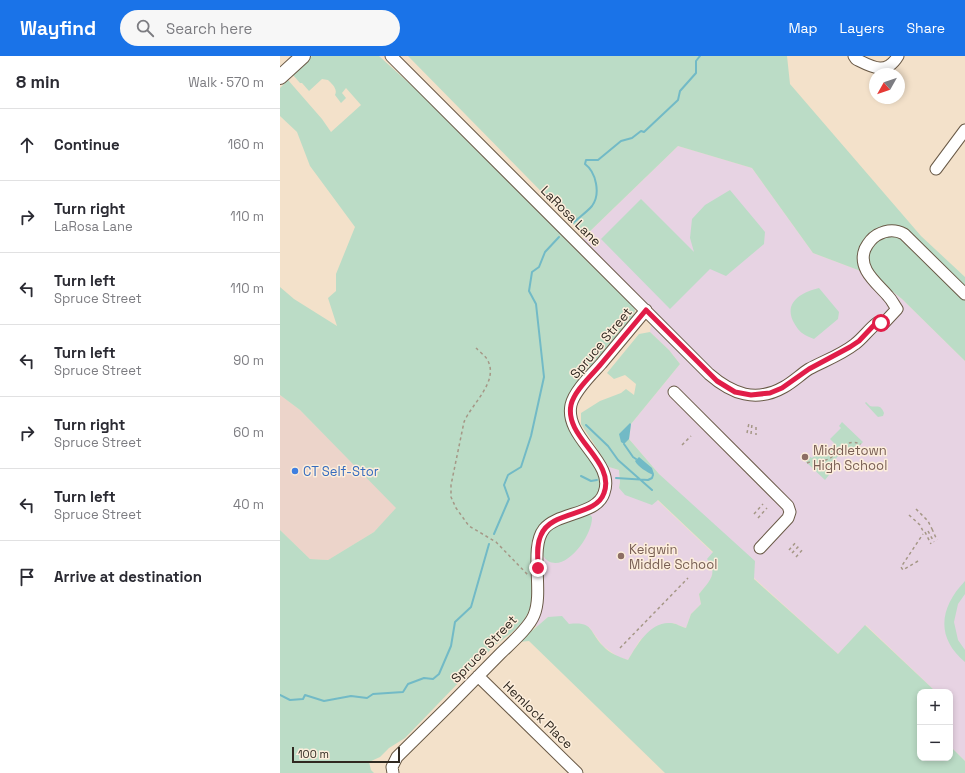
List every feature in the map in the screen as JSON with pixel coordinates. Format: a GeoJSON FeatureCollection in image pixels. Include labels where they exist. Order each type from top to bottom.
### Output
{"type":"FeatureCollection","features":[{"type":"Feature","properties":{"kind":"main road"},"geometry":{"type":"LineString","coordinates":[[280,77],[303,56]]}},
{"type":"Feature","properties":{"kind":"street","name":"LaRosa Lane"},"geometry":{"type":"LineString","coordinates":[[391,56],[709,374],[717,381],[735,392],[751,395],[762,395],[789,384],[809,369],[859,341],[877,323],[883,324],[897,309],[889,297],[872,280],[866,270],[863,258],[869,242],[875,236],[883,232],[892,230],[904,234],[965,294]]}},
{"type":"Feature","properties":{"kind":"street"},"geometry":{"type":"LineString","coordinates":[[854,56],[856,59],[876,69],[886,67],[894,62],[898,56]]}},
{"type":"Feature","properties":{"kind":"street"},"geometry":{"type":"LineString","coordinates":[[936,169],[965,130]]}},
{"type":"Feature","properties":{"kind":"street","name":"Spruce Street"},"geometry":{"type":"LineString","coordinates":[[393,770],[397,757],[478,676],[534,617],[538,599],[538,546],[543,531],[556,520],[595,504],[604,494],[606,483],[604,473],[576,430],[572,421],[571,406],[585,382],[646,310]]}},
{"type":"Feature","properties":{"kind":"street"},"geometry":{"type":"LineString","coordinates":[[674,392],[788,506],[790,512],[788,518],[760,548]]}},
{"type":"Feature","properties":{"kind":"street","name":"Hemlock Place"},"geometry":{"type":"LineString","coordinates":[[478,676],[577,773]]}},
{"type":"Feature","properties":{"kind":"path"},"geometry":{"type":"LineString","coordinates":[[476,348],[487,358],[490,366],[490,374],[488,385],[468,413],[464,422],[451,485],[451,497],[456,508],[469,526],[496,542],[531,578]]}},
{"type":"Feature","properties":{"kind":"path"},"geometry":{"type":"LineString","coordinates":[[747,433],[749,423]]}},
{"type":"Feature","properties":{"kind":"path"},"geometry":{"type":"LineString","coordinates":[[751,434],[752,424]]}},
{"type":"Feature","properties":{"kind":"path"},"geometry":{"type":"LineString","coordinates":[[756,427],[756,435]]}},
{"type":"Feature","properties":{"kind":"path"},"geometry":{"type":"LineString","coordinates":[[682,445],[691,436]]}},
{"type":"Feature","properties":{"kind":"path"},"geometry":{"type":"LineString","coordinates":[[807,463],[828,460],[847,444],[856,442],[860,444]]}},
{"type":"Feature","properties":{"kind":"path"},"geometry":{"type":"LineString","coordinates":[[754,514],[763,504]]}},
{"type":"Feature","properties":{"kind":"path"},"geometry":{"type":"LineString","coordinates":[[758,518],[767,508]]}},
{"type":"Feature","properties":{"kind":"path"},"geometry":{"type":"LineString","coordinates":[[916,509],[928,521],[937,540]]}},
{"type":"Feature","properties":{"kind":"path"},"geometry":{"type":"LineString","coordinates":[[909,515],[920,525],[931,544]]}},
{"type":"Feature","properties":{"kind":"path"},"geometry":{"type":"LineString","coordinates":[[928,531],[934,542]]}},
{"type":"Feature","properties":{"kind":"path"},"geometry":{"type":"LineString","coordinates":[[918,561],[903,570],[901,567],[924,533]]}},
{"type":"Feature","properties":{"kind":"path"},"geometry":{"type":"LineString","coordinates":[[789,550],[797,542]]}},
{"type":"Feature","properties":{"kind":"path"},"geometry":{"type":"LineString","coordinates":[[792,553],[800,545]]}},
{"type":"Feature","properties":{"kind":"path"},"geometry":{"type":"LineString","coordinates":[[796,557],[804,548]]}},
{"type":"Feature","properties":{"kind":"path"},"geometry":{"type":"LineString","coordinates":[[620,648],[638,632],[688,578]]}},
{"type":"Feature","properties":{"kind":"shaded area","name":"Middletown High School"},"geometry":{"type":"Polygon","coordinates":[[[678,146],[752,168],[813,253],[866,273],[882,283],[902,299],[965,361],[965,761],[953,749],[953,689],[933,689],[866,625],[838,654],[754,578],[629,439],[631,424],[680,364],[669,350],[650,332],[653,311],[581,240],[678,146]]]}},
{"type":"Feature","properties":{"kind":"shaded area"},"geometry":{"type":"Polygon","coordinates":[[[280,395],[300,410],[397,508],[374,532],[328,560],[310,559],[280,530],[280,395]]]}},
{"type":"Feature","properties":{"kind":"shaded area","name":"Keigwin Middle School"},"geometry":{"type":"Polygon","coordinates":[[[603,457],[609,467],[619,470],[619,488],[657,500],[713,553],[711,563],[713,572],[710,581],[699,594],[701,604],[691,614],[686,628],[673,623],[640,640],[628,660],[618,657],[603,646],[589,627],[569,624],[548,617],[537,627],[526,618],[529,613],[533,584],[531,549],[536,532],[542,524],[597,495],[600,488],[595,466],[603,457]]]}},
{"type":"Feature","properties":{"kind":"green space"},"geometry":{"type":"Polygon","coordinates":[[[312,56],[379,56],[430,102],[634,306],[635,311],[631,320],[567,403],[599,475],[599,487],[595,496],[587,503],[545,522],[537,530],[532,543],[532,598],[526,617],[509,635],[495,645],[405,738],[389,748],[380,757],[369,762],[371,770],[374,773],[280,773],[280,530],[310,559],[328,560],[374,532],[396,508],[300,410],[280,395],[280,287],[294,299],[337,326],[328,298],[336,291],[336,274],[355,227],[310,166],[297,132],[280,116],[280,88],[288,80],[322,119],[331,132],[361,105],[346,88],[342,93],[346,98],[341,103],[335,95],[336,91],[334,87],[328,80],[322,79],[309,91],[302,83],[300,83],[293,75],[312,56]]]}},
{"type":"Feature","properties":{"kind":"green space"},"geometry":{"type":"Polygon","coordinates":[[[408,56],[787,56],[790,84],[921,236],[965,277],[965,361],[902,299],[882,283],[866,273],[813,253],[752,168],[678,146],[585,236],[408,56]]]}},
{"type":"Feature","properties":{"kind":"green space"},"geometry":{"type":"Polygon","coordinates":[[[730,190],[765,232],[764,244],[726,276],[710,269],[670,309],[601,239],[641,199],[694,252],[690,238],[692,219],[705,205],[730,190]]]}},
{"type":"Feature","properties":{"kind":"green space"},"geometry":{"type":"Polygon","coordinates":[[[819,288],[839,312],[838,319],[814,339],[804,334],[797,328],[793,321],[791,308],[796,299],[801,295],[819,288]]]}},
{"type":"Feature","properties":{"kind":"green space"},"geometry":{"type":"Polygon","coordinates":[[[650,332],[669,350],[680,364],[631,424],[629,439],[659,474],[755,561],[754,579],[838,654],[865,625],[933,689],[917,689],[917,761],[953,761],[953,749],[965,761],[965,773],[665,773],[529,641],[519,642],[548,617],[562,616],[569,624],[583,624],[587,626],[608,651],[628,660],[645,635],[657,626],[663,623],[671,623],[686,628],[691,614],[701,604],[699,594],[709,581],[712,573],[711,564],[707,559],[713,552],[658,500],[652,505],[625,495],[619,488],[619,470],[609,467],[581,424],[581,413],[600,401],[621,393],[626,389],[634,395],[636,384],[625,375],[614,379],[607,373],[639,334],[650,332]]]}},
{"type":"Feature","properties":{"kind":"green space"},"geometry":{"type":"Polygon","coordinates":[[[866,402],[870,406],[880,407],[884,413],[883,416],[878,417],[865,403],[866,402]]]}},
{"type":"Feature","properties":{"kind":"green space"},"geometry":{"type":"Polygon","coordinates":[[[842,422],[863,442],[850,455],[848,454],[845,457],[843,454],[837,457],[833,464],[836,466],[825,480],[805,461],[809,456],[812,458],[823,447],[827,451],[832,448],[834,443],[830,439],[841,428],[839,426],[842,422]]]}},
{"type":"Feature","properties":{"kind":"green space"},"geometry":{"type":"Polygon","coordinates":[[[585,514],[592,517],[591,524],[584,541],[578,550],[563,561],[555,563],[544,558],[542,550],[544,538],[549,531],[558,524],[585,514]]]}},
{"type":"Feature","properties":{"kind":"green space"},"geometry":{"type":"Polygon","coordinates":[[[965,581],[965,594],[958,604],[954,622],[958,640],[965,650],[965,662],[955,652],[949,642],[945,632],[944,622],[950,601],[965,581]]]}},
{"type":"Feature","properties":{"kind":"water"},"geometry":{"type":"Polygon","coordinates":[[[630,423],[629,439],[624,444],[621,442],[619,434],[630,423]]]}},
{"type":"Feature","properties":{"kind":"water"},"geometry":{"type":"Polygon","coordinates":[[[639,457],[652,468],[653,475],[636,463],[635,461],[639,457]]]}},
{"type":"Feature","properties":{"kind":"waterway"},"geometry":{"type":"LineString","coordinates":[[573,223],[588,210],[595,201],[597,190],[596,184],[592,172],[585,164],[586,160],[598,160],[621,141],[632,138],[641,131],[644,132],[678,100],[680,91],[696,73],[696,61],[700,56]]}},
{"type":"Feature","properties":{"kind":"waterway"},"geometry":{"type":"LineString","coordinates":[[494,534],[509,499],[504,485],[508,475],[521,467],[531,436],[544,377],[536,304],[529,291],[532,272],[539,267],[545,252],[559,237]]}},
{"type":"Feature","properties":{"kind":"waterway"},"geometry":{"type":"LineString","coordinates":[[586,425],[608,446],[618,460],[652,490]]}},
{"type":"Feature","properties":{"kind":"waterway"},"geometry":{"type":"LineString","coordinates":[[624,444],[636,459]]}},
{"type":"Feature","properties":{"kind":"waterway"},"geometry":{"type":"LineString","coordinates":[[616,478],[648,480],[652,478],[653,475]]}},
{"type":"Feature","properties":{"kind":"waterway"},"geometry":{"type":"LineString","coordinates":[[581,476],[591,481],[597,480]]}},
{"type":"Feature","properties":{"kind":"waterway"},"geometry":{"type":"LineString","coordinates":[[280,695],[290,700],[303,699],[305,695],[324,701],[351,696],[367,698],[373,694],[403,692],[408,684],[424,678],[433,679],[439,674],[451,646],[455,622],[471,607],[489,544]]}},
{"type":"Feature","properties":{"kind":"place","name":"Middletown High School"},"geometry":{"type":"Point","coordinates":[805,457]}},
{"type":"Feature","properties":{"kind":"place","name":"CT Self-Stor"},"geometry":{"type":"Point","coordinates":[295,471]}},
{"type":"Feature","properties":{"kind":"place","name":"Keigwin Middle School"},"geometry":{"type":"Point","coordinates":[621,556]}},
{"type":"Feature","properties":{"kind":"route"},"geometry":{"type":"LineString","coordinates":[[538,568],[538,546],[544,529],[556,520],[595,504],[604,494],[606,483],[604,473],[601,466],[573,425],[571,406],[585,382],[646,310],[717,381],[735,392],[751,395],[762,395],[782,388],[809,369],[850,347],[859,341],[875,324],[881,323]]}}]}
